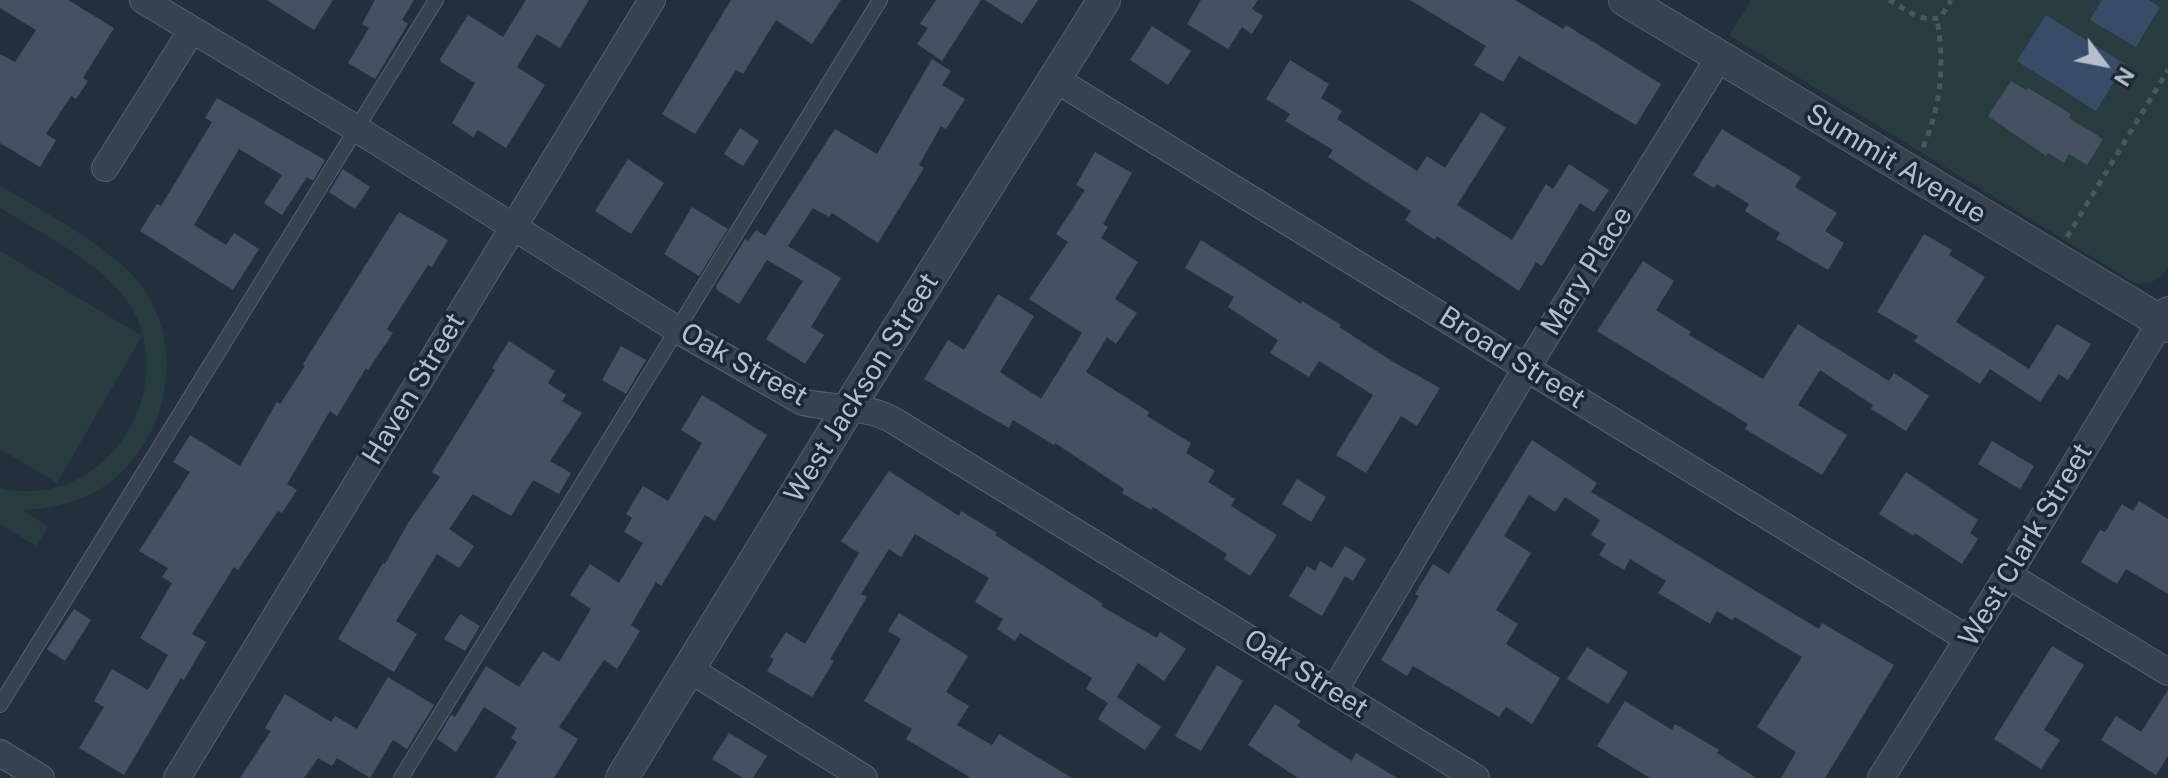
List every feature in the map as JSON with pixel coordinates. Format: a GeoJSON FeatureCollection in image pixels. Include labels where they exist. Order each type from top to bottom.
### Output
{"type":"FeatureCollection","features":[{"type":"Feature","properties":{"kind":"street","name":"Oak Street"},"geometry":{"type":"LineString","coordinates":[[143,0],[357,129],[678,330],[803,402],[826,408],[871,409],[891,419],[1476,778]]}},
{"type":"Feature","properties":{"kind":"street","name":"Haven Street"},"geometry":{"type":"LineString","coordinates":[[177,778],[652,0]]}},
{"type":"Feature","properties":{"kind":"street","name":"West Jackson Street"},"geometry":{"type":"LineString","coordinates":[[622,778],[849,407],[1104,0]]}},
{"type":"Feature","properties":{"kind":"street","name":"Summit Avenue"},"geometry":{"type":"LineString","coordinates":[[1625,0],[2055,258],[2166,319]]}},
{"type":"Feature","properties":{"kind":"street"},"geometry":{"type":"LineString","coordinates":[[105,168],[192,30]]}},
{"type":"Feature","properties":{"kind":"street","name":"Mary Place"},"geometry":{"type":"LineString","coordinates":[[1334,691],[1527,367],[1719,58]]}},
{"type":"Feature","properties":{"kind":"street","name":"Broad Street"},"geometry":{"type":"LineString","coordinates":[[1055,79],[1968,639]]}},
{"type":"Feature","properties":{"kind":"street","name":"West Clark Street"},"geometry":{"type":"LineString","coordinates":[[1881,778],[2166,319]]}},
{"type":"Feature","properties":{"kind":"street"},"geometry":{"type":"LineString","coordinates":[[2008,575],[2168,672]]}},
{"type":"Feature","properties":{"kind":"street"},"geometry":{"type":"LineString","coordinates":[[689,669],[864,778]]}},
{"type":"Feature","properties":{"kind":"street"},"geometry":{"type":"LineString","coordinates":[[0,753],[41,778]]}},
{"type":"Feature","properties":{"kind":"lane"},"geometry":{"type":"LineString","coordinates":[[0,705],[436,0]]}},
{"type":"Feature","properties":{"kind":"lane"},"geometry":{"type":"LineString","coordinates":[[401,778],[880,0]]}},
{"type":"Feature","properties":{"kind":"path"},"geometry":{"type":"LineString","coordinates":[[1889,0],[1919,17],[1937,19],[1951,0]]}},
{"type":"Feature","properties":{"kind":"path"},"geometry":{"type":"LineString","coordinates":[[1911,173],[1938,103],[1941,41],[1937,19]]}},
{"type":"Feature","properties":{"kind":"path"},"geometry":{"type":"LineString","coordinates":[[2055,258],[2168,70]]}},
{"type":"Feature","properties":{"kind":"green space"},"geometry":{"type":"Polygon","coordinates":[[[1751,0],[2168,0],[2168,268],[2154,281],[2135,283],[1729,35],[1751,0]]]}},
{"type":"Feature","properties":{"kind":"green space"},"geometry":{"type":"Polygon","coordinates":[[[0,185],[89,240],[135,278],[152,302],[162,329],[166,357],[165,386],[147,440],[130,463],[109,483],[89,495],[57,506],[23,510],[48,527],[36,546],[0,524],[0,488],[36,491],[69,483],[98,466],[121,442],[137,413],[146,380],[145,346],[134,312],[123,295],[93,266],[0,208],[0,185]]]}},
{"type":"Feature","properties":{"kind":"green space"},"geometry":{"type":"Polygon","coordinates":[[[0,251],[142,336],[57,483],[0,449],[0,251]]]}},
{"type":"Feature","properties":{"kind":"water"},"geometry":{"type":"Polygon","coordinates":[[[2102,0],[2149,0],[2160,7],[2136,47],[2090,20],[2102,0]]]}},
{"type":"Feature","properties":{"kind":"water"},"geometry":{"type":"Polygon","coordinates":[[[2046,15],[2125,64],[2096,111],[2017,61],[2046,15]]]}},
{"type":"Feature","properties":{"kind":"building"},"geometry":{"type":"Polygon","coordinates":[[[0,0],[68,0],[114,28],[83,78],[88,81],[76,99],[71,96],[46,134],[56,140],[40,167],[0,143],[0,54],[15,62],[36,30],[0,8],[0,0]]]}},
{"type":"Feature","properties":{"kind":"building"},"geometry":{"type":"Polygon","coordinates":[[[267,0],[333,0],[314,30],[267,0]]]}},
{"type":"Feature","properties":{"kind":"building"},"geometry":{"type":"Polygon","coordinates":[[[375,0],[414,0],[402,20],[408,24],[375,79],[348,63],[369,28],[362,24],[375,0]]]}},
{"type":"Feature","properties":{"kind":"building"},"geometry":{"type":"Polygon","coordinates":[[[526,0],[589,0],[560,48],[537,34],[517,67],[545,85],[506,148],[478,130],[473,137],[452,123],[475,83],[440,59],[468,15],[503,37],[526,0]]]}},
{"type":"Feature","properties":{"kind":"building"},"geometry":{"type":"Polygon","coordinates":[[[731,0],[841,0],[812,44],[776,20],[743,74],[736,70],[695,134],[662,114],[731,0]]]}},
{"type":"Feature","properties":{"kind":"building"},"geometry":{"type":"Polygon","coordinates":[[[936,0],[981,0],[942,61],[917,44],[928,28],[920,24],[936,0]]]}},
{"type":"Feature","properties":{"kind":"building"},"geometry":{"type":"Polygon","coordinates":[[[985,0],[1038,0],[1022,24],[985,0]]]}},
{"type":"Feature","properties":{"kind":"building"},"geometry":{"type":"Polygon","coordinates":[[[1201,0],[1258,0],[1252,9],[1263,16],[1252,34],[1242,27],[1228,49],[1187,24],[1201,0]]]}},
{"type":"Feature","properties":{"kind":"building"},"geometry":{"type":"Polygon","coordinates":[[[1410,0],[1515,0],[1563,29],[1566,25],[1661,84],[1636,125],[1519,56],[1503,82],[1474,65],[1486,46],[1410,0]]]}},
{"type":"Feature","properties":{"kind":"building"},"geometry":{"type":"Polygon","coordinates":[[[1152,26],[1191,51],[1168,85],[1130,60],[1152,26]]]}},
{"type":"Feature","properties":{"kind":"building"},"geometry":{"type":"Polygon","coordinates":[[[932,59],[951,71],[942,85],[965,99],[946,129],[941,126],[919,165],[924,168],[878,243],[832,213],[829,217],[813,208],[788,246],[841,278],[811,327],[824,335],[805,364],[766,339],[803,281],[767,260],[739,304],[717,290],[716,286],[745,239],[748,241],[756,230],[765,236],[835,129],[877,154],[932,59]]]}},
{"type":"Feature","properties":{"kind":"building"},"geometry":{"type":"Polygon","coordinates":[[[1290,60],[1329,84],[1321,98],[1342,111],[1337,119],[1417,171],[1427,156],[1445,168],[1481,112],[1506,128],[1457,205],[1512,240],[1546,184],[1553,189],[1569,164],[1609,190],[1594,212],[1580,203],[1542,266],[1536,262],[1519,291],[1437,236],[1435,240],[1405,220],[1411,211],[1328,157],[1333,150],[1285,121],[1290,114],[1266,99],[1290,60]]]}},
{"type":"Feature","properties":{"kind":"building"},"geometry":{"type":"Polygon","coordinates":[[[2011,81],[2071,114],[2069,118],[2103,139],[2087,165],[2069,154],[2064,163],[2048,153],[2046,156],[1988,116],[2011,81]]]}},
{"type":"Feature","properties":{"kind":"building"},"geometry":{"type":"Polygon","coordinates":[[[217,98],[325,160],[313,181],[307,177],[282,215],[264,203],[282,175],[239,149],[194,225],[226,245],[234,233],[259,249],[233,290],[140,231],[157,204],[161,206],[212,122],[205,118],[217,98]]]}},
{"type":"Feature","properties":{"kind":"building"},"geometry":{"type":"Polygon","coordinates":[[[740,128],[759,141],[743,166],[724,154],[740,128]]]}},
{"type":"Feature","properties":{"kind":"building"},"geometry":{"type":"Polygon","coordinates":[[[1722,129],[1801,177],[1795,187],[1837,213],[1825,231],[1844,243],[1828,270],[1776,239],[1780,233],[1745,211],[1749,204],[1717,184],[1714,188],[1693,175],[1722,129]]]}},
{"type":"Feature","properties":{"kind":"building"},"geometry":{"type":"Polygon","coordinates":[[[1095,152],[1132,173],[1103,224],[1108,227],[1101,238],[1138,262],[1115,299],[1137,313],[1116,344],[1107,337],[1086,372],[1191,443],[1186,453],[1215,471],[1208,482],[1235,499],[1231,506],[1277,535],[1250,576],[1224,559],[1227,554],[1153,507],[1151,510],[1122,493],[1124,489],[1055,443],[1013,420],[1009,428],[924,379],[948,340],[964,350],[998,294],[1034,316],[1000,372],[1041,399],[1082,333],[1029,299],[1068,242],[1056,234],[1085,190],[1076,185],[1095,152]]]}},
{"type":"Feature","properties":{"kind":"building"},"geometry":{"type":"Polygon","coordinates":[[[628,159],[664,183],[631,234],[595,211],[628,159]]]}},
{"type":"Feature","properties":{"kind":"building"},"geometry":{"type":"Polygon","coordinates":[[[343,169],[370,187],[355,209],[329,192],[343,169]]]}},
{"type":"Feature","properties":{"kind":"building"},"geometry":{"type":"Polygon","coordinates":[[[692,207],[728,229],[699,276],[664,254],[692,207]]]}},
{"type":"Feature","properties":{"kind":"building"},"geometry":{"type":"Polygon","coordinates":[[[399,212],[448,240],[387,329],[393,333],[368,370],[366,368],[337,416],[330,411],[287,484],[297,490],[282,513],[278,511],[238,570],[234,567],[192,634],[206,642],[124,775],[79,748],[104,707],[94,701],[112,669],[148,690],[168,655],[140,638],[172,583],[162,577],[168,568],[139,551],[190,472],[173,462],[190,435],[240,466],[277,402],[280,404],[305,366],[303,364],[399,212]]]}},
{"type":"Feature","properties":{"kind":"building"},"geometry":{"type":"Polygon","coordinates":[[[1924,234],[1952,250],[1949,255],[1985,277],[1956,322],[2029,369],[2057,324],[2091,344],[2068,380],[2059,374],[2040,402],[1990,369],[1980,384],[1914,341],[1918,336],[1877,312],[1924,234]]]}},
{"type":"Feature","properties":{"kind":"building"},"geometry":{"type":"Polygon","coordinates":[[[1201,240],[1301,304],[1302,301],[1341,325],[1339,327],[1395,363],[1440,388],[1417,426],[1401,416],[1366,473],[1336,455],[1373,395],[1319,361],[1309,377],[1270,353],[1278,340],[1228,307],[1234,297],[1185,268],[1201,240]]]}},
{"type":"Feature","properties":{"kind":"building"},"geometry":{"type":"Polygon","coordinates":[[[1643,261],[1674,281],[1656,310],[1691,332],[1689,335],[1763,379],[1798,324],[1889,381],[1894,373],[1929,396],[1906,431],[1820,370],[1798,405],[1847,435],[1822,475],[1745,429],[1748,424],[1597,331],[1643,261]]]}},
{"type":"Feature","properties":{"kind":"building"},"geometry":{"type":"Polygon","coordinates":[[[509,341],[555,371],[548,383],[566,395],[562,401],[582,413],[550,461],[571,473],[559,494],[533,480],[511,516],[473,494],[449,529],[474,546],[459,568],[437,554],[396,621],[417,634],[394,672],[338,639],[408,523],[440,477],[432,472],[495,370],[492,368],[509,341]]]}},
{"type":"Feature","properties":{"kind":"building"},"geometry":{"type":"Polygon","coordinates":[[[621,346],[646,360],[626,394],[602,380],[621,346]]]}},
{"type":"Feature","properties":{"kind":"building"},"geometry":{"type":"Polygon","coordinates":[[[702,395],[767,435],[715,521],[705,515],[661,586],[656,582],[631,625],[640,631],[617,669],[604,660],[559,727],[578,739],[554,778],[495,778],[517,742],[511,738],[517,728],[484,707],[456,752],[437,739],[451,715],[455,717],[486,666],[519,687],[543,651],[559,662],[591,609],[570,595],[590,564],[619,583],[643,543],[624,532],[632,518],[626,514],[643,486],[668,501],[702,443],[681,430],[702,395]]]}},
{"type":"Feature","properties":{"kind":"building"},"geometry":{"type":"Polygon","coordinates":[[[1532,440],[1597,483],[1591,492],[1819,629],[1822,623],[1894,665],[1825,778],[1781,778],[1796,752],[1757,727],[1802,657],[1735,617],[1732,620],[1717,611],[1710,624],[1658,593],[1666,581],[1630,559],[1624,570],[1599,555],[1606,544],[1591,535],[1600,520],[1565,497],[1555,512],[1529,495],[1504,536],[1531,553],[1496,610],[1518,624],[1506,644],[1560,678],[1532,724],[1506,707],[1499,717],[1413,666],[1407,676],[1381,660],[1419,596],[1415,594],[1433,564],[1449,574],[1532,440]]]}},
{"type":"Feature","properties":{"kind":"building"},"geometry":{"type":"Polygon","coordinates":[[[1992,441],[2034,466],[2020,489],[1978,464],[1992,441]]]}},
{"type":"Feature","properties":{"kind":"building"},"geometry":{"type":"Polygon","coordinates":[[[889,471],[959,516],[961,511],[997,533],[995,535],[1103,604],[1101,606],[1157,638],[1160,632],[1186,649],[1164,681],[1138,663],[1117,697],[1161,727],[1145,750],[1098,719],[1108,703],[1086,689],[1092,678],[1020,633],[1015,641],[997,629],[1003,619],[975,602],[989,578],[915,534],[901,557],[889,549],[861,594],[867,597],[830,659],[834,661],[812,697],[767,671],[774,659],[770,657],[786,632],[805,644],[859,553],[841,541],[889,471]]]}},
{"type":"Feature","properties":{"kind":"building"},"geometry":{"type":"Polygon","coordinates":[[[1906,472],[1978,520],[1970,533],[1978,539],[1962,564],[1879,514],[1906,472]]]}},
{"type":"Feature","properties":{"kind":"building"},"geometry":{"type":"Polygon","coordinates":[[[1297,479],[1326,497],[1311,522],[1282,504],[1297,479]]]}},
{"type":"Feature","properties":{"kind":"building"},"geometry":{"type":"Polygon","coordinates":[[[2139,501],[2168,519],[2168,594],[2126,569],[2117,584],[2081,562],[2100,530],[2105,532],[2122,504],[2133,511],[2139,501]]]}},
{"type":"Feature","properties":{"kind":"building"},"geometry":{"type":"Polygon","coordinates":[[[1345,546],[1366,559],[1353,581],[1332,568],[1345,546]]]}},
{"type":"Feature","properties":{"kind":"building"},"geometry":{"type":"Polygon","coordinates":[[[1320,561],[1345,576],[1322,616],[1289,596],[1307,566],[1315,571],[1320,561]]]}},
{"type":"Feature","properties":{"kind":"building"},"geometry":{"type":"Polygon","coordinates":[[[74,609],[91,620],[65,661],[47,649],[74,609]]]}},
{"type":"Feature","properties":{"kind":"building"},"geometry":{"type":"Polygon","coordinates":[[[899,613],[968,656],[946,692],[969,706],[957,725],[992,745],[999,734],[1072,778],[971,778],[906,739],[912,729],[864,701],[901,639],[888,631],[899,613]]]}},
{"type":"Feature","properties":{"kind":"building"},"geometry":{"type":"Polygon","coordinates":[[[460,614],[480,626],[465,651],[444,639],[460,614]]]}},
{"type":"Feature","properties":{"kind":"building"},"geometry":{"type":"Polygon","coordinates":[[[2052,646],[2084,665],[2044,730],[2060,740],[2041,769],[1994,739],[2052,646]]]}},
{"type":"Feature","properties":{"kind":"building"},"geometry":{"type":"Polygon","coordinates":[[[1587,647],[1628,672],[1608,704],[1567,679],[1587,647]]]}},
{"type":"Feature","properties":{"kind":"building"},"geometry":{"type":"Polygon","coordinates":[[[1217,665],[1243,681],[1201,751],[1175,736],[1217,665]]]}},
{"type":"Feature","properties":{"kind":"building"},"geometry":{"type":"Polygon","coordinates":[[[388,677],[434,705],[407,749],[393,740],[370,778],[337,758],[332,766],[318,758],[304,778],[240,778],[271,731],[265,728],[285,694],[331,722],[335,716],[357,729],[388,677]]]}},
{"type":"Feature","properties":{"kind":"building"},"geometry":{"type":"Polygon","coordinates":[[[2168,690],[2168,756],[2156,775],[2101,740],[2116,716],[2141,732],[2168,690]]]}},
{"type":"Feature","properties":{"kind":"building"},"geometry":{"type":"Polygon","coordinates":[[[1625,701],[1672,730],[1675,724],[1719,750],[1717,753],[1756,778],[1650,778],[1597,746],[1625,701]]]}},
{"type":"Feature","properties":{"kind":"building"},"geometry":{"type":"Polygon","coordinates":[[[1275,704],[1301,721],[1297,726],[1352,761],[1356,753],[1397,778],[1298,778],[1248,745],[1275,704]]]}},
{"type":"Feature","properties":{"kind":"building"},"geometry":{"type":"Polygon","coordinates":[[[729,733],[767,756],[753,778],[743,778],[712,759],[729,733]]]}}]}
